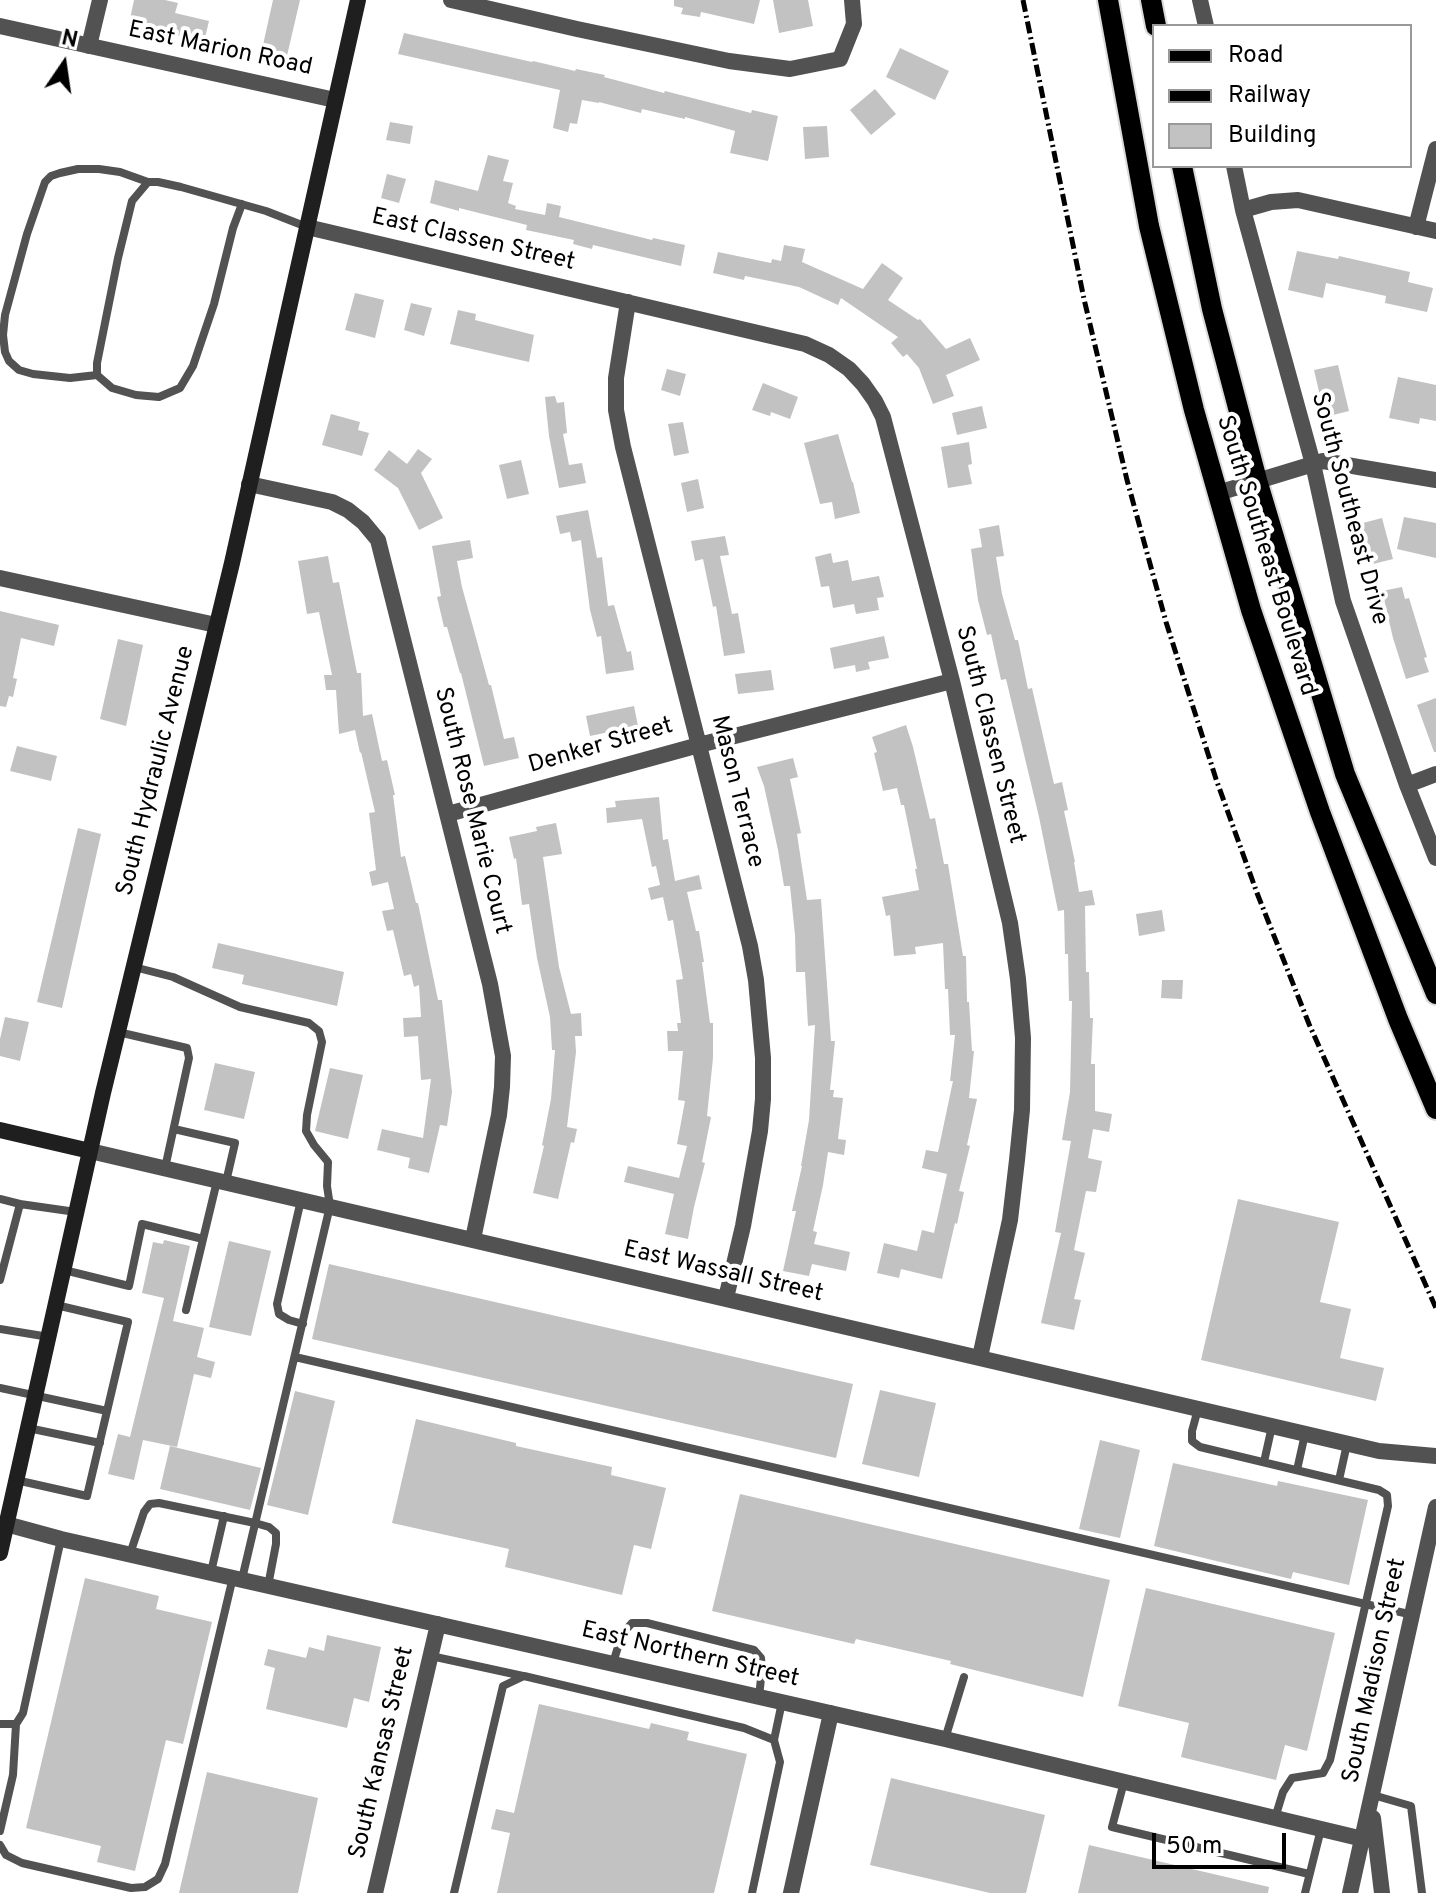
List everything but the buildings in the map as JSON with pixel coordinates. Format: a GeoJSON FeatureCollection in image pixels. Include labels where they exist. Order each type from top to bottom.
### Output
{"type":"FeatureCollection","features":[{"type":"Feature","properties":{"kind":"main road","name":"South Southeast Boulevard"},"geometry":{"type":"LineString","coordinates":[[1108,0],[1149,226],[1194,410],[1251,610],[1320,812],[1398,1019],[1436,1109]]}},
{"type":"Feature","properties":{"kind":"main road"},"geometry":{"type":"LineString","coordinates":[[1151,0],[1156,24]]}},
{"type":"Feature","properties":{"kind":"main road","name":"South Southeast Boulevard"},"geometry":{"type":"LineString","coordinates":[[1182,168],[1212,309],[1257,480],[1345,774],[1436,994]]}},
{"type":"Feature","properties":{"kind":"street"},"geometry":{"type":"LineString","coordinates":[[89,46],[100,0]]}},
{"type":"Feature","properties":{"kind":"street","name":"South Hydraulic Avenue"},"geometry":{"type":"LineString","coordinates":[[0,1553],[3,1523],[16,1480],[90,1151],[249,484],[358,0]]}},
{"type":"Feature","properties":{"kind":"street"},"geometry":{"type":"LineString","coordinates":[[451,0],[729,61],[790,69],[840,59],[854,24],[852,0]]}},
{"type":"Feature","properties":{"kind":"street"},"geometry":{"type":"LineString","coordinates":[[1200,0],[1206,24]]}},
{"type":"Feature","properties":{"kind":"street","name":"East Marion Road"},"geometry":{"type":"LineString","coordinates":[[0,26],[335,100]]}},
{"type":"Feature","properties":{"kind":"street"},"geometry":{"type":"LineString","coordinates":[[1416,227],[1436,149]]}},
{"type":"Feature","properties":{"kind":"street","name":"South Southeast Drive"},"geometry":{"type":"LineString","coordinates":[[1234,168],[1243,210],[1313,464],[1343,601],[1407,785],[1436,858]]}},
{"type":"Feature","properties":{"kind":"street"},"geometry":{"type":"LineString","coordinates":[[1243,210],[1271,202],[1298,200],[1436,231]]}},
{"type":"Feature","properties":{"kind":"street","name":"East Classen Street"},"geometry":{"type":"LineString","coordinates":[[307,227],[628,302]]}},
{"type":"Feature","properties":{"kind":"street","name":"South Classen Street"},"geometry":{"type":"LineString","coordinates":[[628,302],[805,344],[849,369],[863,384],[883,417],[952,681],[1010,923],[1018,979],[1023,1038],[1022,1110],[1010,1220],[980,1357]]}},
{"type":"Feature","properties":{"kind":"street","name":"Mason Terrace"},"geometry":{"type":"LineString","coordinates":[[628,302],[616,378],[616,410],[756,980],[763,1058],[760,1131],[726,1298]]}},
{"type":"Feature","properties":{"kind":"street"},"geometry":{"type":"LineString","coordinates":[[1218,493],[1323,461],[1436,480]]}},
{"type":"Feature","properties":{"kind":"street","name":"South Rose Marie Court"},"geometry":{"type":"LineString","coordinates":[[249,484],[332,502],[363,522],[378,540],[490,984],[503,1056],[499,1115],[473,1239]]}},
{"type":"Feature","properties":{"kind":"street"},"geometry":{"type":"LineString","coordinates":[[0,578],[216,625]]}},
{"type":"Feature","properties":{"kind":"street","name":"Denker Street"},"geometry":{"type":"LineString","coordinates":[[448,814],[699,745],[952,681]]}},
{"type":"Feature","properties":{"kind":"street"},"geometry":{"type":"LineString","coordinates":[[1407,785],[1436,774]]}},
{"type":"Feature","properties":{"kind":"street","name":"East Wassall Street"},"geometry":{"type":"LineString","coordinates":[[0,1130],[1347,1444],[1379,1451],[1436,1456]]}},
{"type":"Feature","properties":{"kind":"street","name":"South Madison Street"},"geometry":{"type":"LineString","coordinates":[[1350,1893],[1436,1507]]}},
{"type":"Feature","properties":{"kind":"street","name":"East Northern Street"},"geometry":{"type":"LineString","coordinates":[[3,1523],[61,1539],[945,1739],[1363,1839]]}},
{"type":"Feature","properties":{"kind":"street","name":"South Kansas Street"},"geometry":{"type":"LineString","coordinates":[[375,1893],[438,1624]]}},
{"type":"Feature","properties":{"kind":"street"},"geometry":{"type":"LineString","coordinates":[[791,1893],[831,1713]]}},
{"type":"Feature","properties":{"kind":"street"},"geometry":{"type":"LineString","coordinates":[[1372,1800],[1382,1893]]}},
{"type":"Feature","properties":{"kind":"lane"},"geometry":{"type":"LineString","coordinates":[[242,204],[206,329],[193,366],[180,388],[159,397],[136,395],[112,388],[97,375],[70,378],[19,370],[9,361],[5,352],[5,315],[27,234],[45,182],[51,176],[78,169],[120,172],[148,182],[181,187],[242,204],[266,211],[307,227]]}},
{"type":"Feature","properties":{"kind":"lane"},"geometry":{"type":"LineString","coordinates":[[97,375],[132,201],[148,182]]}},
{"type":"Feature","properties":{"kind":"lane"},"geometry":{"type":"LineString","coordinates":[[0,1845],[6,1855],[22,1863],[131,1888],[145,1887],[158,1879],[165,1864],[237,1578],[255,1523],[330,1206],[328,1162],[306,1131],[322,1042],[319,1031],[309,1023],[240,1007],[173,977],[134,967]]}},
{"type":"Feature","properties":{"kind":"lane"},"geometry":{"type":"LineString","coordinates":[[118,1032],[187,1048],[189,1058],[165,1168]]}},
{"type":"Feature","properties":{"kind":"lane"},"geometry":{"type":"LineString","coordinates":[[174,1129],[235,1143],[203,1239],[186,1310]]}},
{"type":"Feature","properties":{"kind":"lane"},"geometry":{"type":"LineString","coordinates":[[0,1199],[77,1212]]}},
{"type":"Feature","properties":{"kind":"lane"},"geometry":{"type":"LineString","coordinates":[[301,1199],[277,1304],[279,1314],[303,1324]]}},
{"type":"Feature","properties":{"kind":"lane"},"geometry":{"type":"LineString","coordinates":[[0,1280],[20,1204]]}},
{"type":"Feature","properties":{"kind":"lane"},"geometry":{"type":"LineString","coordinates":[[63,1270],[129,1286],[142,1224],[203,1239]]}},
{"type":"Feature","properties":{"kind":"lane"},"geometry":{"type":"LineString","coordinates":[[0,1237],[10,1239]]}},
{"type":"Feature","properties":{"kind":"lane"},"geometry":{"type":"LineString","coordinates":[[16,1480],[87,1496],[128,1322],[56,1305]]}},
{"type":"Feature","properties":{"kind":"lane"},"geometry":{"type":"LineString","coordinates":[[0,1329],[49,1337]]}},
{"type":"Feature","properties":{"kind":"lane"},"geometry":{"type":"LineString","coordinates":[[295,1357],[1413,1615]]}},
{"type":"Feature","properties":{"kind":"lane"},"geometry":{"type":"LineString","coordinates":[[0,1388],[107,1411]]}},
{"type":"Feature","properties":{"kind":"lane"},"geometry":{"type":"LineString","coordinates":[[1198,1409],[1192,1441],[1200,1447],[1379,1490],[1387,1495],[1388,1506],[1330,1760],[1323,1773],[1292,1778],[1283,1792],[1275,1818]]}},
{"type":"Feature","properties":{"kind":"lane"},"geometry":{"type":"LineString","coordinates":[[1264,1462],[1272,1426]]}},
{"type":"Feature","properties":{"kind":"lane"},"geometry":{"type":"LineString","coordinates":[[28,1428],[100,1443]]}},
{"type":"Feature","properties":{"kind":"lane"},"geometry":{"type":"LineString","coordinates":[[1297,1470],[1305,1434]]}},
{"type":"Feature","properties":{"kind":"lane"},"geometry":{"type":"LineString","coordinates":[[1339,1480],[1347,1444]]}},
{"type":"Feature","properties":{"kind":"lane"},"geometry":{"type":"LineString","coordinates":[[130,1554],[144,1512],[150,1504],[159,1503],[255,1523],[269,1527],[276,1533],[268,1586]]}},
{"type":"Feature","properties":{"kind":"lane"},"geometry":{"type":"LineString","coordinates":[[211,1572],[224,1516]]}},
{"type":"Feature","properties":{"kind":"lane"},"geometry":{"type":"LineString","coordinates":[[0,1831],[13,1775],[16,1724],[23,1713],[61,1539]]}},
{"type":"Feature","properties":{"kind":"lane"},"geometry":{"type":"LineString","coordinates":[[613,1663],[622,1634],[632,1623],[647,1623],[754,1650],[761,1658],[759,1697]]}},
{"type":"Feature","properties":{"kind":"lane"},"geometry":{"type":"LineString","coordinates":[[430,1655],[744,1728],[774,1740]]}},
{"type":"Feature","properties":{"kind":"lane"},"geometry":{"type":"LineString","coordinates":[[454,1893],[503,1686],[524,1676]]}},
{"type":"Feature","properties":{"kind":"lane"},"geometry":{"type":"LineString","coordinates":[[945,1739],[964,1677]]}},
{"type":"Feature","properties":{"kind":"lane"},"geometry":{"type":"LineString","coordinates":[[752,1893],[780,1762],[774,1740],[782,1702]]}},
{"type":"Feature","properties":{"kind":"lane"},"geometry":{"type":"LineString","coordinates":[[0,1724],[16,1724]]}},
{"type":"Feature","properties":{"kind":"lane"},"geometry":{"type":"LineString","coordinates":[[1124,1782],[1112,1827],[1309,1874]]}},
{"type":"Feature","properties":{"kind":"lane"},"geometry":{"type":"LineString","coordinates":[[1372,1800],[1411,1806],[1422,1893]]}},
{"type":"Feature","properties":{"kind":"lane"},"geometry":{"type":"LineString","coordinates":[[1305,1893],[1321,1829]]}},
{"type":"Feature","properties":{"kind":"railway"},"geometry":{"type":"LineString","coordinates":[[1023,0],[1084,299],[1127,480],[1166,622],[1216,779],[1257,893],[1309,1024],[1436,1308]]}}]}
